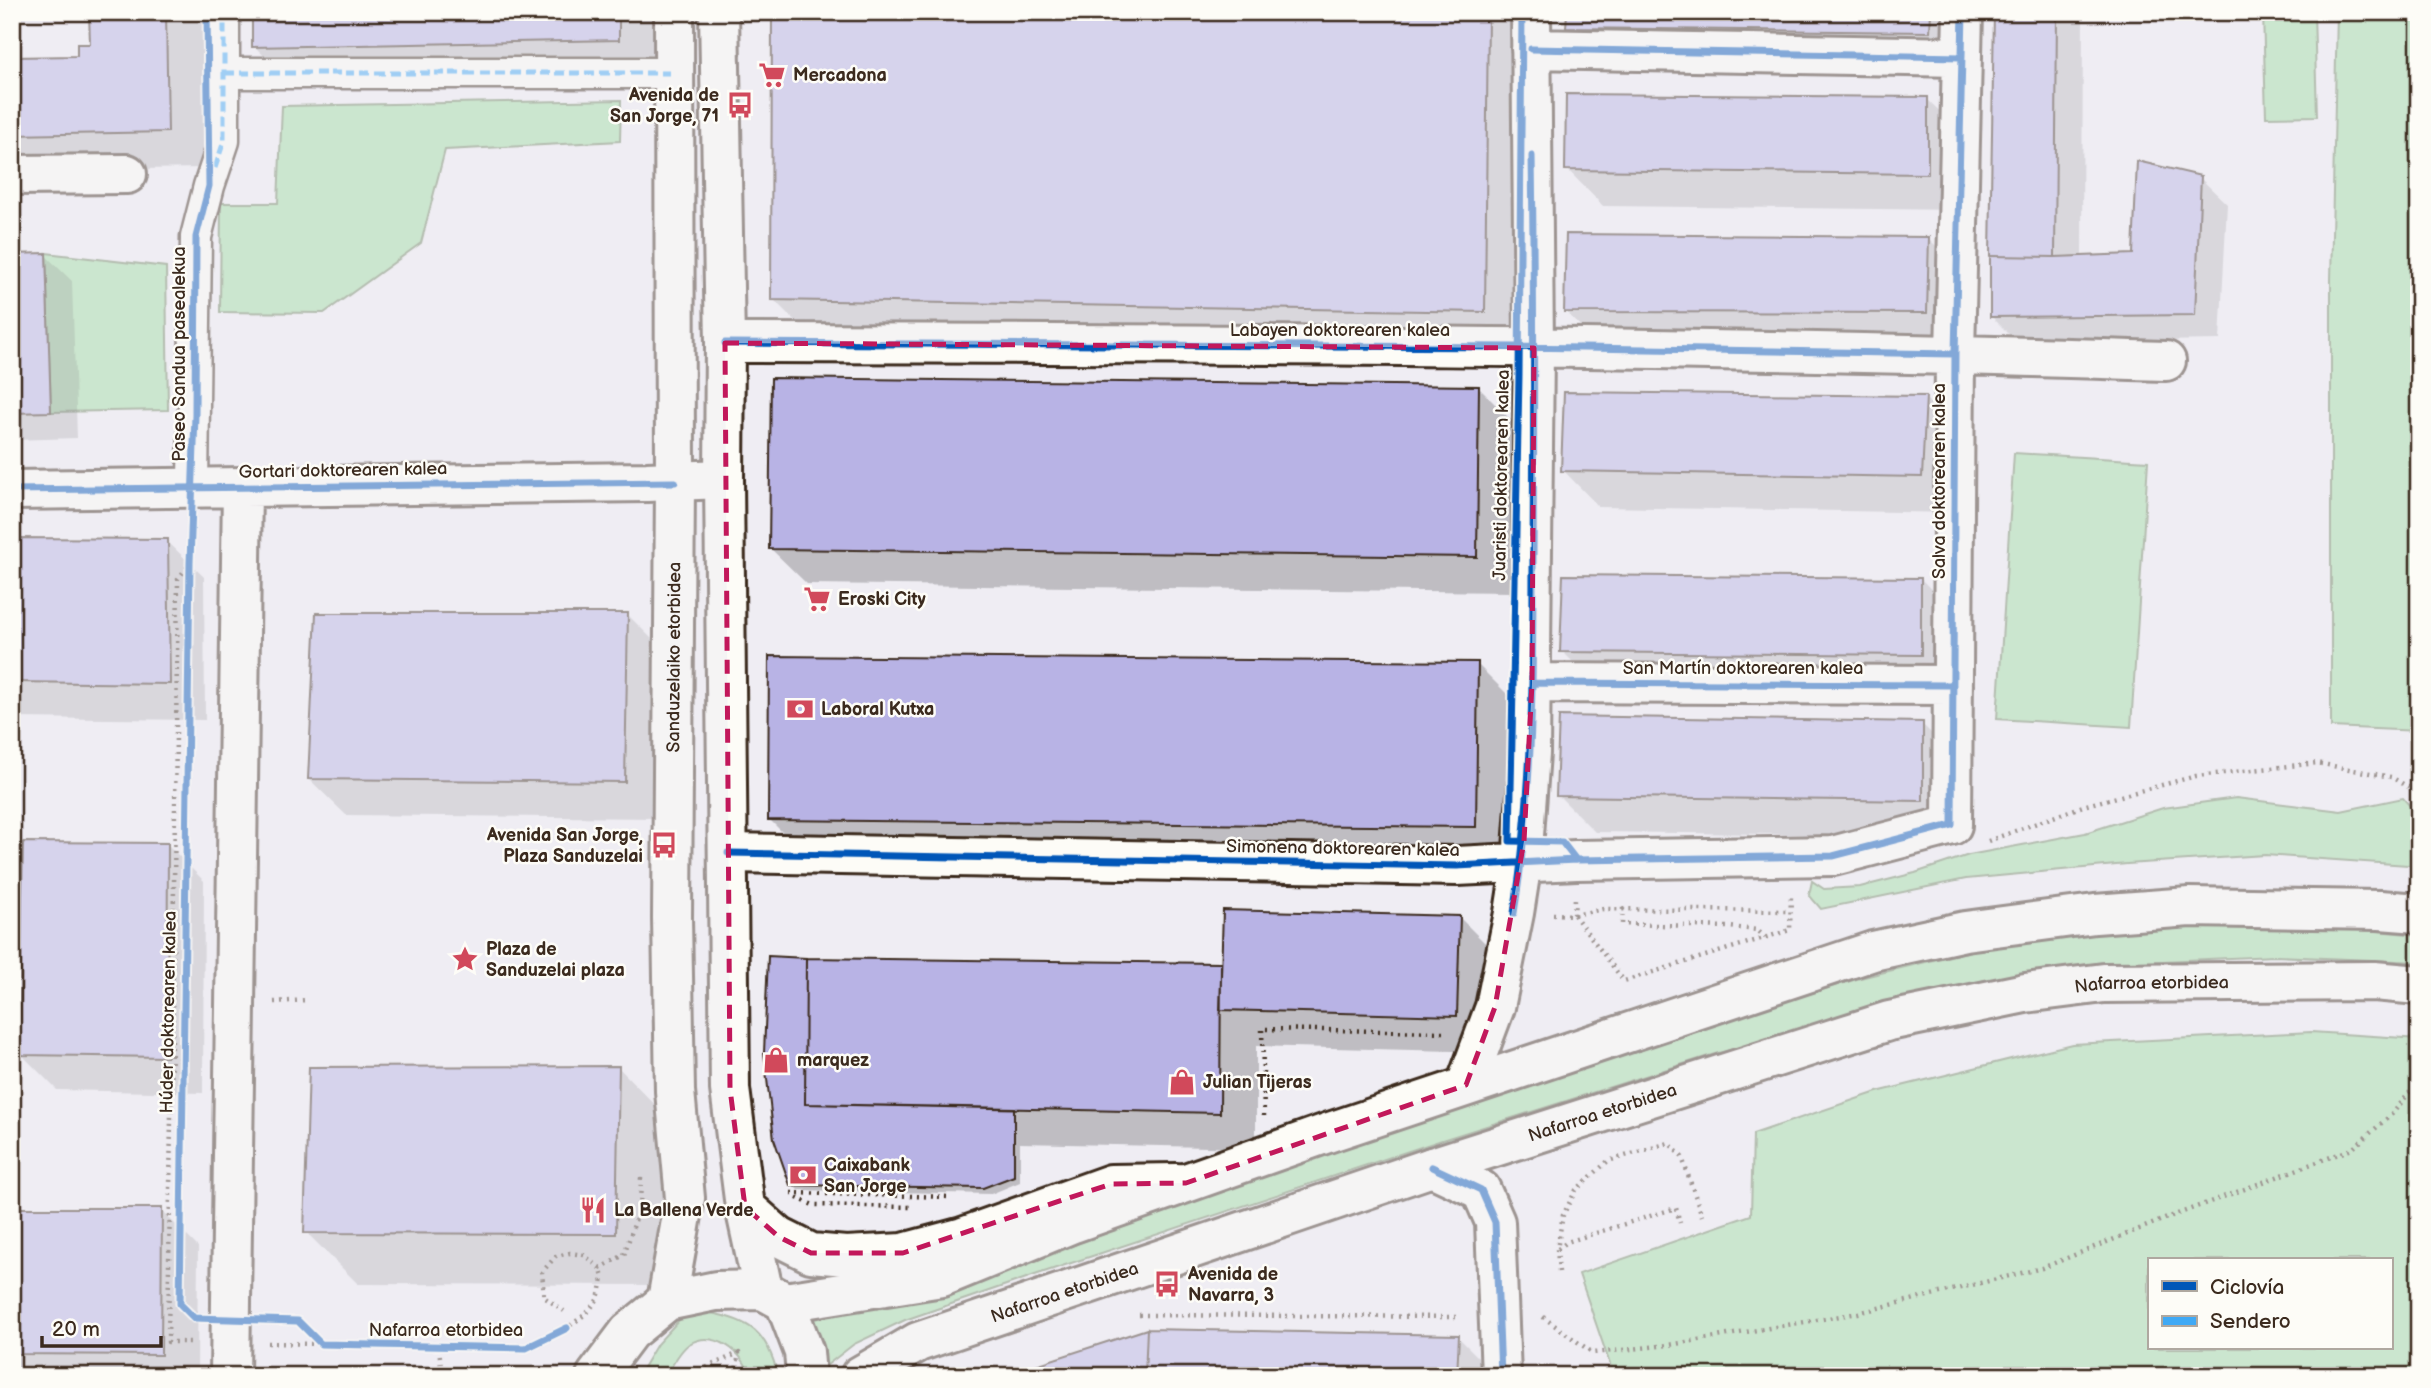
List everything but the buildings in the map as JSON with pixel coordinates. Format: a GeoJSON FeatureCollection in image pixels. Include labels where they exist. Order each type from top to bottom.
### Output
{"type":"FeatureCollection","features":[{"type":"Feature","properties":{"kind":"street","name":"Paseo Sandua pasealekua"},"geometry":{"type":"LineString","coordinates":[[193,487],[195,237],[224,141],[224,12]]}},
{"type":"Feature","properties":{"kind":"street","name":"Sanduzelaiko etorbidea"},"geometry":{"type":"LineString","coordinates":[[667,1301],[685,1198],[675,1091],[672,918],[674,12]]}},
{"type":"Feature","properties":{"kind":"street"},"geometry":{"type":"LineString","coordinates":[[719,12],[725,344],[723,479],[730,1089],[745,1207],[774,1296],[804,1352],[806,1376]]}},
{"type":"Feature","properties":{"kind":"street","name":"Salva doktorearen kalea"},"geometry":{"type":"LineString","coordinates":[[1952,825],[1955,354],[1963,12]]}},
{"type":"Feature","properties":{"kind":"street"},"geometry":{"type":"LineString","coordinates":[[1531,31],[1962,57]]}},
{"type":"Feature","properties":{"kind":"street","name":"Juaristi doktorearen kalea"},"geometry":{"type":"LineString","coordinates":[[1466,1085],[1495,1007],[1514,913],[1522,862],[1530,753],[1534,348],[1531,31]]}},
{"type":"Feature","properties":{"kind":"street"},"geometry":{"type":"LineString","coordinates":[[225,73],[674,73]]}},
{"type":"Feature","properties":{"kind":"street"},"geometry":{"type":"LineString","coordinates":[[12,175],[127,174]]}},
{"type":"Feature","properties":{"kind":"street","name":"Labayen doktorearen kalea"},"geometry":{"type":"LineString","coordinates":[[725,344],[1534,348],[1955,354],[2166,361]]}},
{"type":"Feature","properties":{"kind":"street","name":"Gortari doktorearen kalea"},"geometry":{"type":"LineString","coordinates":[[12,490],[675,482],[723,479]]}},
{"type":"Feature","properties":{"kind":"street"},"geometry":{"type":"LineString","coordinates":[[230,1359],[242,487]]}},
{"type":"Feature","properties":{"kind":"street","name":"San Martín doktorearen kalea"},"geometry":{"type":"LineString","coordinates":[[1532,683],[1953,685]]}},
{"type":"Feature","properties":{"kind":"street","name":"Simonena doktorearen kalea"},"geometry":{"type":"LineString","coordinates":[[729,853],[1457,866],[1522,862],[1833,856],[1952,825]]}},
{"type":"Feature","properties":{"kind":"street"},"geometry":{"type":"LineString","coordinates":[[596,1376],[629,1332],[667,1301],[716,1291],[774,1296],[942,1277],[1073,1223],[1186,1183],[1466,1085],[1873,951],[1965,931],[2095,914],[2190,907],[2419,913]]}},
{"type":"Feature","properties":{"kind":"street","name":"Nafarroa etorbidea"},"geometry":{"type":"LineString","coordinates":[[860,1376],[918,1342],[1433,1167],[1889,1021],[2025,993],[2104,983],[2374,981],[2419,985]]}},
{"type":"Feature","properties":{"kind":"street"},"geometry":{"type":"LineString","coordinates":[[1433,1167],[1481,1190],[1495,1222],[1501,1376]]}},
{"type":"Feature","properties":{"kind":"street"},"geometry":{"type":"LineString","coordinates":[[745,1207],[779,1237],[811,1253],[846,1256],[903,1253],[963,1237],[1111,1184],[1186,1183]]}},
{"type":"Feature","properties":{"kind":"path"},"geometry":{"type":"LineString","coordinates":[[1986,842],[2083,806],[2196,776],[2318,763],[2392,777],[2419,793]]}},
{"type":"Feature","properties":{"kind":"path"},"geometry":{"type":"LineString","coordinates":[[1789,911],[1603,908],[1574,915],[1624,981],[1790,930],[1792,886]]}},
{"type":"Feature","properties":{"kind":"path"},"geometry":{"type":"LineString","coordinates":[[1623,908],[1622,924],[1729,927],[1757,930],[1766,938]]}},
{"type":"Feature","properties":{"kind":"path"},"geometry":{"type":"LineString","coordinates":[[1264,1121],[1262,1029],[1454,1032]]}},
{"type":"Feature","properties":{"kind":"path"},"geometry":{"type":"LineString","coordinates":[[1540,1327],[1543,1317],[1592,1353],[1670,1345],[1858,1313],[2042,1268],[2352,1149],[2392,1114],[2419,1081]]}},
{"type":"Feature","properties":{"kind":"path"},"geometry":{"type":"LineString","coordinates":[[1559,1272],[1557,1249],[1563,1215],[1576,1190],[1608,1161],[1669,1143],[1682,1157],[1702,1216]]}},
{"type":"Feature","properties":{"kind":"path"},"geometry":{"type":"LineString","coordinates":[[783,1193],[957,1198]]}},
{"type":"Feature","properties":{"kind":"path"},"geometry":{"type":"LineString","coordinates":[[1557,1249],[1567,1242],[1676,1208],[1679,1223]]}},
{"type":"Feature","properties":{"kind":"path"},"geometry":{"type":"LineString","coordinates":[[564,1311],[544,1297],[542,1272],[556,1256],[570,1253],[584,1255],[600,1268],[624,1255]]}},
{"type":"Feature","properties":{"kind":"path"},"geometry":{"type":"LineString","coordinates":[[1139,1315],[1460,1317]]}},
{"type":"Feature","properties":{"kind":"path"},"geometry":{"type":"LineString","coordinates":[[313,1336],[321,1345]]}},
{"type":"Feature","properties":{"kind":"path"},"geometry":{"type":"LineString","coordinates":[[439,1348],[442,1376]]}},
{"type":"Feature","properties":{"kind":"path"},"geometry":{"type":"LineString","coordinates":[[687,1376],[739,1353],[735,1376]]}},
{"type":"Feature","properties":{"kind":"highlighted area"},"geometry":{"type":"Polygon","coordinates":[[[725,343],[1534,348],[1532,683],[1524,841],[1495,1007],[1466,1085],[1186,1183],[1111,1184],[903,1253],[811,1253],[779,1237],[745,1207],[730,1089],[725,343]]]}},
{"type":"Feature","properties":{"kind":"green space"},"geometry":{"type":"Polygon","coordinates":[[[2263,12],[2314,12],[2317,116],[2266,117],[2263,12]]]}},
{"type":"Feature","properties":{"kind":"green space"},"geometry":{"type":"Polygon","coordinates":[[[2337,12],[2419,12],[2419,731],[2331,727],[2331,281],[2337,12]]]}},
{"type":"Feature","properties":{"kind":"green space"},"geometry":{"type":"Polygon","coordinates":[[[621,100],[620,141],[445,150],[421,243],[324,313],[220,312],[221,203],[278,203],[282,106],[621,100]]]}},
{"type":"Feature","properties":{"kind":"green space"},"geometry":{"type":"Polygon","coordinates":[[[46,253],[166,267],[168,410],[51,412],[46,253]]]}},
{"type":"Feature","properties":{"kind":"green space"},"geometry":{"type":"Polygon","coordinates":[[[2014,453],[2148,461],[2131,727],[1997,719],[2014,453]]]}},
{"type":"Feature","properties":{"kind":"green space"},"geometry":{"type":"Polygon","coordinates":[[[2236,798],[2341,811],[2403,798],[2419,816],[2419,863],[2408,865],[2265,855],[1966,879],[1821,909],[1809,895],[1812,881],[1824,889],[1860,887],[1969,855],[2085,833],[2163,808],[2236,798]]]}},
{"type":"Feature","properties":{"kind":"green space"},"geometry":{"type":"Polygon","coordinates":[[[2235,925],[2343,928],[2419,935],[2419,962],[2275,956],[2118,963],[1981,981],[1715,1054],[1442,1140],[1035,1275],[905,1320],[854,1344],[818,1372],[800,1306],[965,1284],[1096,1237],[1377,1129],[1860,978],[1983,948],[2118,929],[2235,925]]]}},
{"type":"Feature","properties":{"kind":"green space"},"geometry":{"type":"Polygon","coordinates":[[[2311,1032],[2419,1039],[2419,1376],[1614,1376],[1579,1274],[1751,1215],[1753,1134],[1877,1092],[2072,1044],[2311,1032]]]}},
{"type":"Feature","properties":{"kind":"green space"},"geometry":{"type":"Polygon","coordinates":[[[706,1312],[734,1319],[754,1330],[768,1348],[778,1376],[750,1376],[735,1351],[718,1341],[708,1339],[685,1347],[666,1376],[638,1376],[657,1344],[680,1319],[706,1312]]]}},
{"type":"Feature","properties":{"kind":"marked path"},"geometry":{"type":"LineString","coordinates":[[215,168],[224,141],[224,12]]}},
{"type":"Feature","properties":{"kind":"marked path"},"geometry":{"type":"LineString","coordinates":[[225,73],[674,73]]}},
{"type":"Feature","properties":{"kind":"cycle path","name":"Húder doktorearen kalea"},"geometry":{"type":"LineString","coordinates":[[207,12],[209,186],[196,237],[180,1304],[194,1318],[298,1321],[321,1344],[526,1348],[567,1328]]}},
{"type":"Feature","properties":{"kind":"cycle path"},"geometry":{"type":"LineString","coordinates":[[1522,12],[1519,375],[1510,841],[1562,842],[1576,860]]}},
{"type":"Feature","properties":{"kind":"cycle path"},"geometry":{"type":"LineString","coordinates":[[728,853],[1457,866],[1576,860],[1833,856],[1952,825],[1955,354],[1963,12]]}},
{"type":"Feature","properties":{"kind":"cycle path"},"geometry":{"type":"LineString","coordinates":[[1531,49],[1962,57]]}},
{"type":"Feature","properties":{"kind":"cycle path"},"geometry":{"type":"LineString","coordinates":[[1514,913],[1525,824],[1532,689],[1532,156]]}},
{"type":"Feature","properties":{"kind":"cycle path"},"geometry":{"type":"LineString","coordinates":[[725,343],[1519,347],[1955,354]]}},
{"type":"Feature","properties":{"kind":"cycle path"},"geometry":{"type":"LineString","coordinates":[[12,490],[675,482]]}},
{"type":"Feature","properties":{"kind":"cycle path"},"geometry":{"type":"LineString","coordinates":[[1532,683],[1953,685]]}},
{"type":"Feature","properties":{"kind":"cycle path"},"geometry":{"type":"LineString","coordinates":[[1432,1167],[1481,1190],[1495,1222],[1501,1376]]}},
{"type":"Feature","properties":{"kind":"place","name":"Mercadona"},"geometry":{"type":"Point","coordinates":[772,75]}},
{"type":"Feature","properties":{"kind":"place","name":"Avenida de San Jorge, 71"},"geometry":{"type":"Point","coordinates":[740,105]}},
{"type":"Feature","properties":{"kind":"place","name":"Eroski City"},"geometry":{"type":"Point","coordinates":[817,599]}},
{"type":"Feature","properties":{"kind":"place","name":"Laboral Kutxa"},"geometry":{"type":"Point","coordinates":[800,709]}},
{"type":"Feature","properties":{"kind":"place","name":"Avenida San Jorge, Plaza Sanduzelai"},"geometry":{"type":"Point","coordinates":[664,845]}},
{"type":"Feature","properties":{"kind":"place","name":"Plaza de Sanduzelai plaza"},"geometry":{"type":"Point","coordinates":[465,959]}},
{"type":"Feature","properties":{"kind":"place","name":"marquez"},"geometry":{"type":"Point","coordinates":[776,1060]}},
{"type":"Feature","properties":{"kind":"place","name":"Julian Tijeras"},"geometry":{"type":"Point","coordinates":[1182,1082]}},
{"type":"Feature","properties":{"kind":"place","name":"Caixabank San Jorge"},"geometry":{"type":"Point","coordinates":[803,1175]}},
{"type":"Feature","properties":{"kind":"place","name":"La Ballena Verde"},"geometry":{"type":"Point","coordinates":[593,1210]}},
{"type":"Feature","properties":{"kind":"place","name":"Avenida de Navarra, 3"},"geometry":{"type":"Point","coordinates":[1167,1284]}}]}
